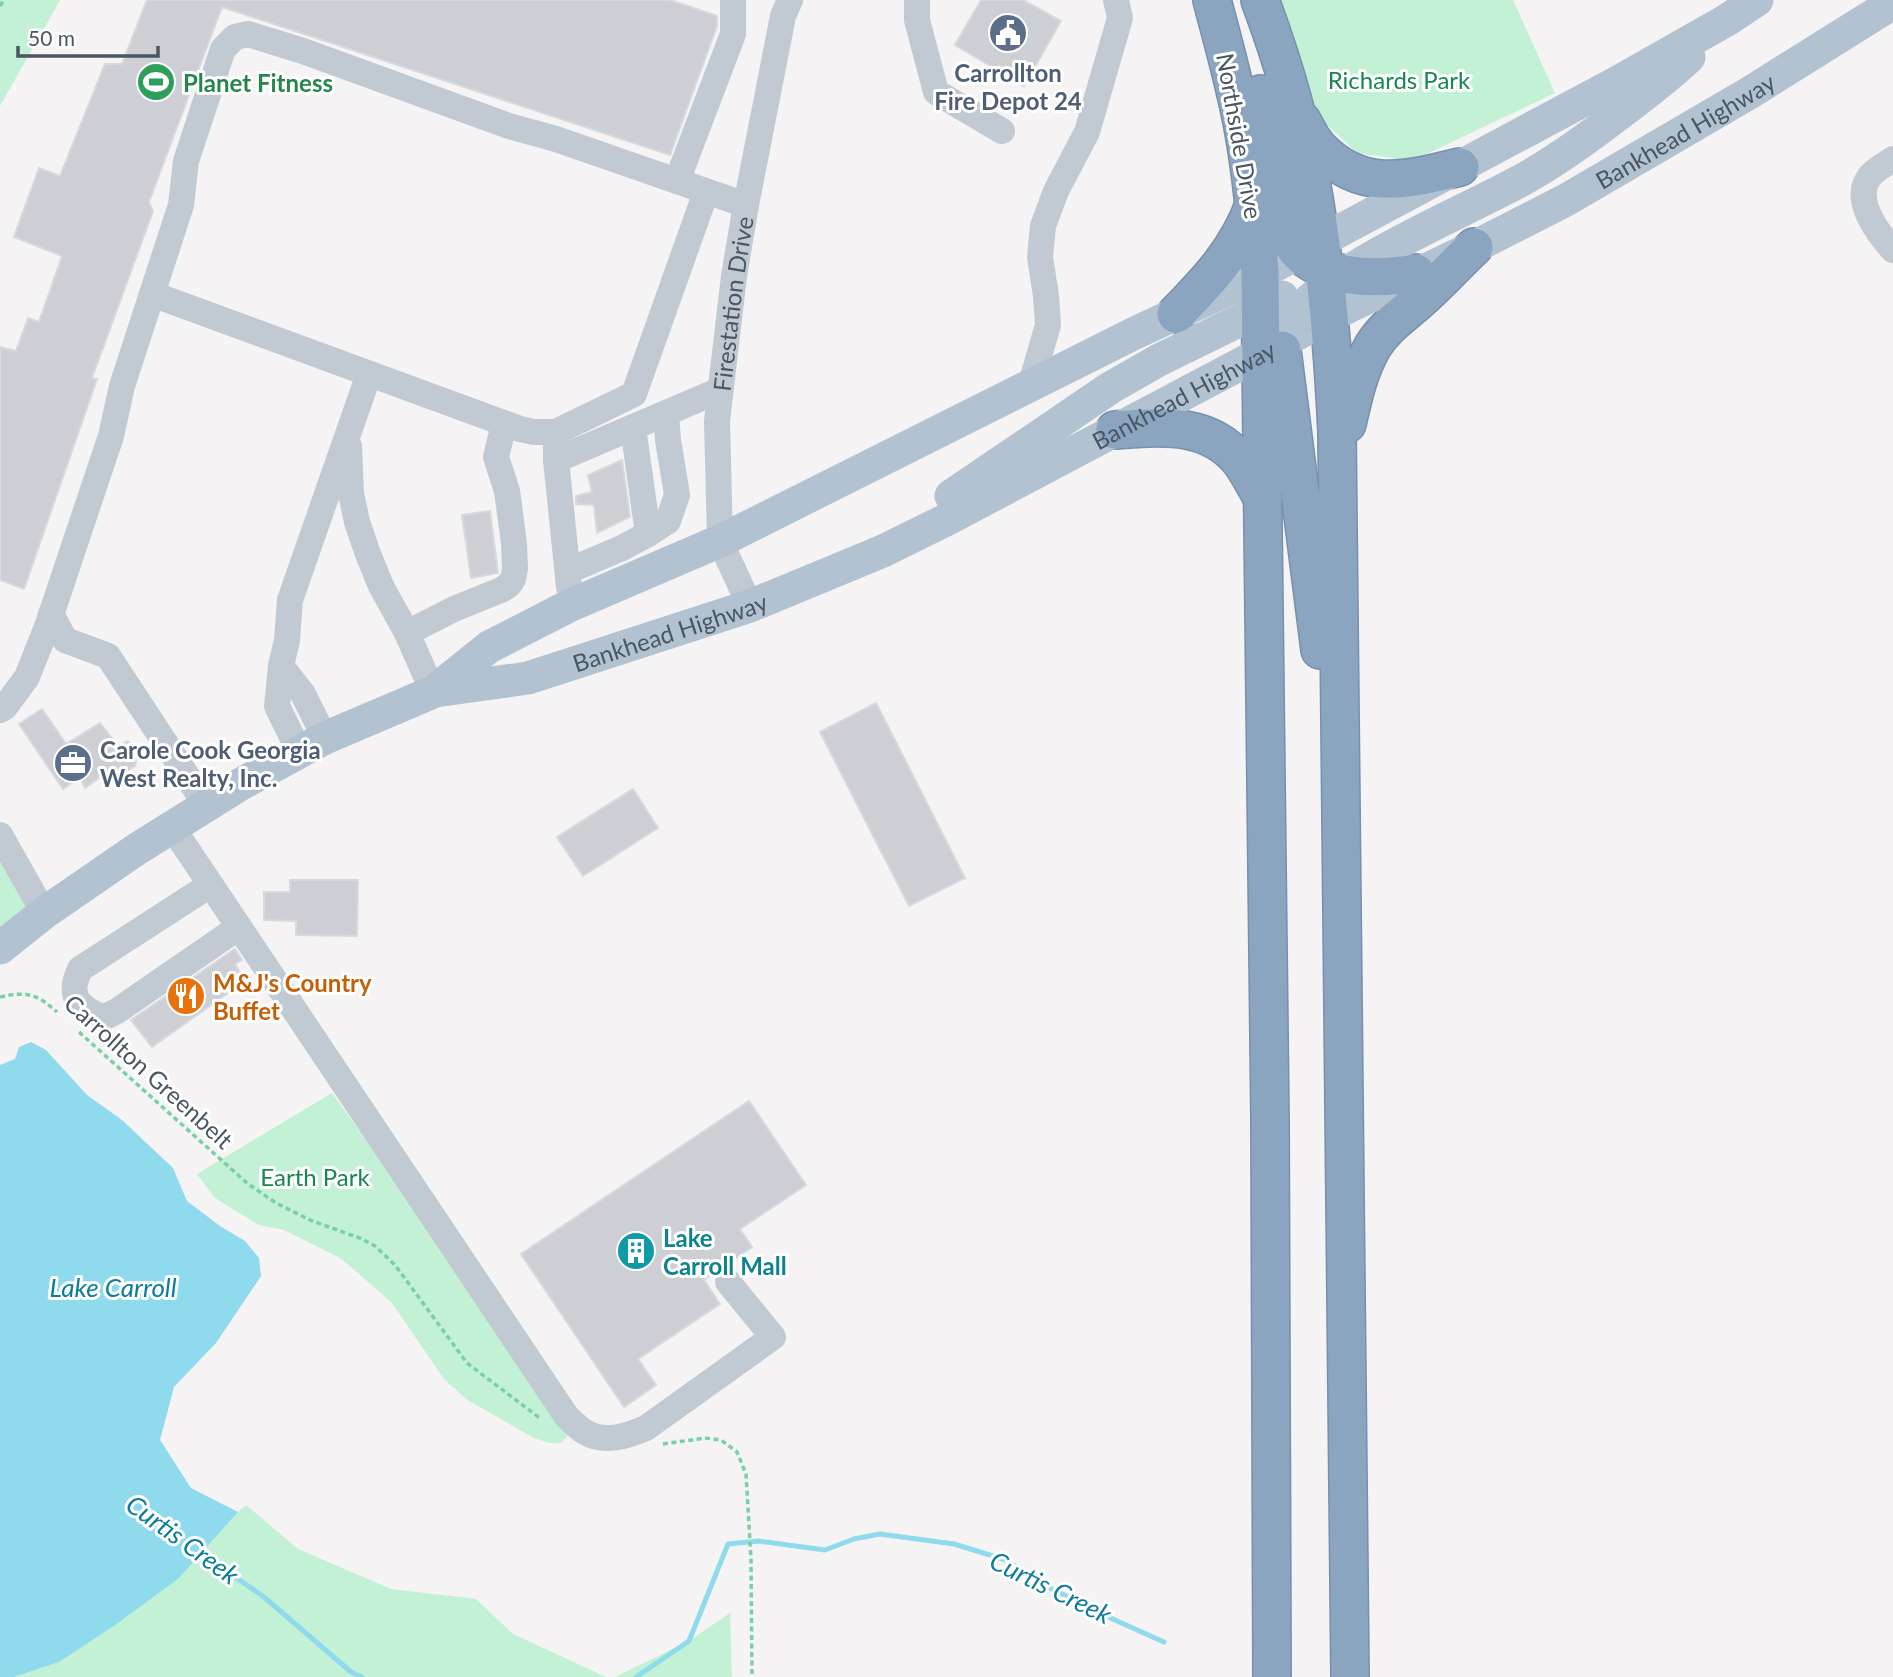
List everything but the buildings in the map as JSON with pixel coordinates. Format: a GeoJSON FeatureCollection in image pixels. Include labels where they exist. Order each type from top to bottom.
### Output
{"type":"FeatureCollection","features":[{"type":"Feature","properties":{"kind":"highway","name":"Northside Drive"},"geometry":{"type":"LineString","coordinates":[[1212,0],[1243,127],[1270,318]]}},
{"type":"Feature","properties":{"kind":"highway"},"geometry":{"type":"LineString","coordinates":[[1231,0],[1255,68],[1293,247],[1322,272],[1370,278],[1416,273]]}},
{"type":"Feature","properties":{"kind":"highway","name":"Northside Drive"},"geometry":{"type":"LineString","coordinates":[[1261,0],[1295,109],[1311,180],[1322,272]]}},
{"type":"Feature","properties":{"kind":"highway"},"geometry":{"type":"LineString","coordinates":[[1295,109],[1317,147],[1338,165],[1366,178],[1415,178],[1460,167]]}},
{"type":"Feature","properties":{"kind":"highway"},"geometry":{"type":"LineString","coordinates":[[1176,314],[1232,250],[1254,204]]}},
{"type":"Feature","properties":{"kind":"highway"},"geometry":{"type":"LineString","coordinates":[[1337,462],[1359,376],[1372,348],[1390,324],[1423,297],[1474,247]]}},
{"type":"Feature","properties":{"kind":"highway"},"geometry":{"type":"LineString","coordinates":[[1322,272],[1335,397],[1337,462],[1350,1677]]}},
{"type":"Feature","properties":{"kind":"highway"},"geometry":{"type":"LineString","coordinates":[[1270,318],[1263,499],[1270,1122],[1272,1677]]}},
{"type":"Feature","properties":{"kind":"highway"},"geometry":{"type":"LineString","coordinates":[[1270,318],[1332,734],[1341,848]]}},
{"type":"Feature","properties":{"kind":"highway"},"geometry":{"type":"LineString","coordinates":[[1115,430],[1174,427],[1188,429],[1214,440],[1240,460],[1263,499]]}},
{"type":"Feature","properties":{"kind":"main road","name":"Bankhead Highway"},"geometry":{"type":"LineString","coordinates":[[433,692],[528,678],[750,606],[864,559],[946,520],[1115,430],[1270,318],[1322,272],[1460,167],[1616,83],[1758,0]]}},
{"type":"Feature","properties":{"kind":"main road"},"geometry":{"type":"LineString","coordinates":[[1804,59],[1832,20],[1854,0]]}},
{"type":"Feature","properties":{"kind":"main road","name":"Bankhead Highway"},"geometry":{"type":"LineString","coordinates":[[1416,273],[1566,200],[1654,150],[1893,2]]}},
{"type":"Feature","properties":{"kind":"main road"},"geometry":{"type":"LineString","coordinates":[[1322,272],[1391,247],[1523,179],[1562,155],[1667,79],[1727,20]]}},
{"type":"Feature","properties":{"kind":"main road","name":"Bankhead Highway"},"geometry":{"type":"LineString","coordinates":[[0,948],[44,913],[241,783],[312,745],[433,692],[489,647],[571,605],[720,541],[1176,314],[1270,318],[1322,272]]}},
{"type":"Feature","properties":{"kind":"main road"},"geometry":{"type":"LineString","coordinates":[[864,559],[1110,387],[1159,360],[1270,318]]}},
{"type":"Feature","properties":{"kind":"street"},"geometry":{"type":"LineString","coordinates":[[677,181],[733,34],[733,0]]}},
{"type":"Feature","properties":{"kind":"street","name":"Firestation Drive"},"geometry":{"type":"LineString","coordinates":[[750,606],[720,541],[717,421],[734,276],[746,205],[783,16],[790,0]]}},
{"type":"Feature","properties":{"kind":"street"},"geometry":{"type":"LineString","coordinates":[[917,0],[917,20],[936,92],[1002,131]]}},
{"type":"Feature","properties":{"kind":"street"},"geometry":{"type":"LineString","coordinates":[[1030,387],[1048,325],[1040,257],[1043,226],[1056,191],[1087,132],[1120,18],[1116,0]]}},
{"type":"Feature","properties":{"kind":"street"},"geometry":{"type":"LineString","coordinates":[[0,710],[27,677],[51,614],[111,436],[122,386],[181,205],[186,161],[223,49],[235,37],[248,34],[303,51],[509,126],[556,139],[746,205]]}},
{"type":"Feature","properties":{"kind":"street"},"geometry":{"type":"LineString","coordinates":[[1893,159],[1871,174],[1864,188],[1867,210],[1893,250]]}},
{"type":"Feature","properties":{"kind":"street"},"geometry":{"type":"LineString","coordinates":[[152,293],[504,424],[534,432],[556,432],[634,394],[706,191]]}},
{"type":"Feature","properties":{"kind":"street"},"geometry":{"type":"LineString","coordinates":[[312,745],[277,706],[290,600],[369,374]]}},
{"type":"Feature","properties":{"kind":"street"},"geometry":{"type":"LineString","coordinates":[[556,460],[720,390]]}},
{"type":"Feature","properties":{"kind":"street"},"geometry":{"type":"LineString","coordinates":[[648,534],[649,421]]}},
{"type":"Feature","properties":{"kind":"street"},"geometry":{"type":"LineString","coordinates":[[568,571],[600,559],[668,521],[677,495],[670,454],[649,421]]}},
{"type":"Feature","properties":{"kind":"street"},"geometry":{"type":"LineString","coordinates":[[407,633],[454,608],[500,590],[513,579],[514,543],[508,491],[496,457],[504,424]]}},
{"type":"Feature","properties":{"kind":"street"},"geometry":{"type":"LineString","coordinates":[[349,430],[351,493],[357,522],[381,586],[407,633],[433,692]]}},
{"type":"Feature","properties":{"kind":"street"},"geometry":{"type":"LineString","coordinates":[[556,432],[556,460],[571,605]]}},
{"type":"Feature","properties":{"kind":"street"},"geometry":{"type":"LineString","coordinates":[[51,614],[65,640],[108,656],[206,805]]}},
{"type":"Feature","properties":{"kind":"street"},"geometry":{"type":"LineString","coordinates":[[172,827],[567,1417],[586,1433],[602,1438],[624,1437],[646,1428],[772,1337],[728,1282]]}},
{"type":"Feature","properties":{"kind":"street"},"geometry":{"type":"LineString","coordinates":[[0,835],[44,913]]}},
{"type":"Feature","properties":{"kind":"street"},"geometry":{"type":"LineString","coordinates":[[211,885],[80,969],[73,984],[76,1000],[86,1010],[103,1018],[239,927]]}},
{"type":"Feature","properties":{"kind":"path"},"geometry":{"type":"LineString","coordinates":[[0,6],[4,0]]}},
{"type":"Feature","properties":{"kind":"path","name":"Carrollton Greenbelt"},"geometry":{"type":"LineString","coordinates":[[0,997],[20,993],[44,1000],[64,1018]]}},
{"type":"Feature","properties":{"kind":"path","name":"Carrollton Greenbelt"},"geometry":{"type":"LineString","coordinates":[[74,1028],[248,1184],[276,1203],[310,1220],[376,1246],[395,1265],[467,1363],[541,1419]]}},
{"type":"Feature","properties":{"kind":"path"},"geometry":{"type":"LineString","coordinates":[[653,1445],[705,1438],[720,1440],[737,1452],[746,1474],[751,1559],[752,1677]]}},
{"type":"Feature","properties":{"kind":"green space"},"geometry":{"type":"Polygon","coordinates":[[[0,0],[60,0],[0,106],[0,0]]]}},
{"type":"Feature","properties":{"kind":"green space","name":"Richards Park"},"geometry":{"type":"Polygon","coordinates":[[[1276,0],[1513,0],[1555,93],[1412,161],[1357,153],[1318,116],[1276,0]]]}},
{"type":"Feature","properties":{"kind":"green space"},"geometry":{"type":"Polygon","coordinates":[[[0,839],[44,913],[0,940],[0,839]]]}},
{"type":"Feature","properties":{"kind":"green space","name":"Earth Park"},"geometry":{"type":"Polygon","coordinates":[[[332,1093],[567,1417],[570,1433],[561,1443],[549,1443],[534,1438],[466,1399],[444,1379],[392,1303],[358,1273],[340,1258],[284,1230],[259,1225],[215,1198],[197,1174],[332,1093]]]}},
{"type":"Feature","properties":{"kind":"green space"},"geometry":{"type":"Polygon","coordinates":[[[246,1505],[298,1549],[391,1589],[476,1599],[513,1634],[606,1677],[14,1677],[59,1662],[205,1549],[246,1505]]]}},
{"type":"Feature","properties":{"kind":"green space"},"geometry":{"type":"Polygon","coordinates":[[[730,1613],[732,1677],[615,1677],[689,1641],[730,1613]]]}},
{"type":"Feature","properties":{"kind":"water","name":"Lake Carroll"},"geometry":{"type":"Polygon","coordinates":[[[31,1042],[46,1050],[87,1095],[122,1120],[173,1168],[187,1201],[245,1241],[259,1258],[261,1276],[216,1343],[174,1387],[160,1440],[191,1488],[238,1512],[179,1578],[118,1623],[59,1662],[14,1677],[0,1677],[0,1065],[15,1059],[19,1047],[31,1042]]]}},
{"type":"Feature","properties":{"kind":"waterway","name":"Curtis Creek"},"geometry":{"type":"LineString","coordinates":[[636,1677],[689,1641],[728,1544],[759,1541],[825,1550],[854,1539],[880,1534],[954,1544],[1006,1560],[1048,1587],[1164,1642]]}},
{"type":"Feature","properties":{"kind":"waterway","name":"Curtis Creek"},"geometry":{"type":"LineString","coordinates":[[198,1551],[264,1597],[351,1672],[362,1677]]}},
{"type":"Feature","properties":{"kind":"place","name":"Carrollton Fire Depot 24"},"geometry":{"type":"Point","coordinates":[1008,33]}},
{"type":"Feature","properties":{"kind":"place","name":"Planet Fitness"},"geometry":{"type":"Point","coordinates":[156,82]}},
{"type":"Feature","properties":{"kind":"place","name":"Carole Cook Georgia West Realty, Inc."},"geometry":{"type":"Point","coordinates":[73,763]}},
{"type":"Feature","properties":{"kind":"place","name":"M&J's Country Buffet"},"geometry":{"type":"Point","coordinates":[186,996]}},
{"type":"Feature","properties":{"kind":"place","name":"Lake Carroll Mall"},"geometry":{"type":"Point","coordinates":[636,1251]}}]}
